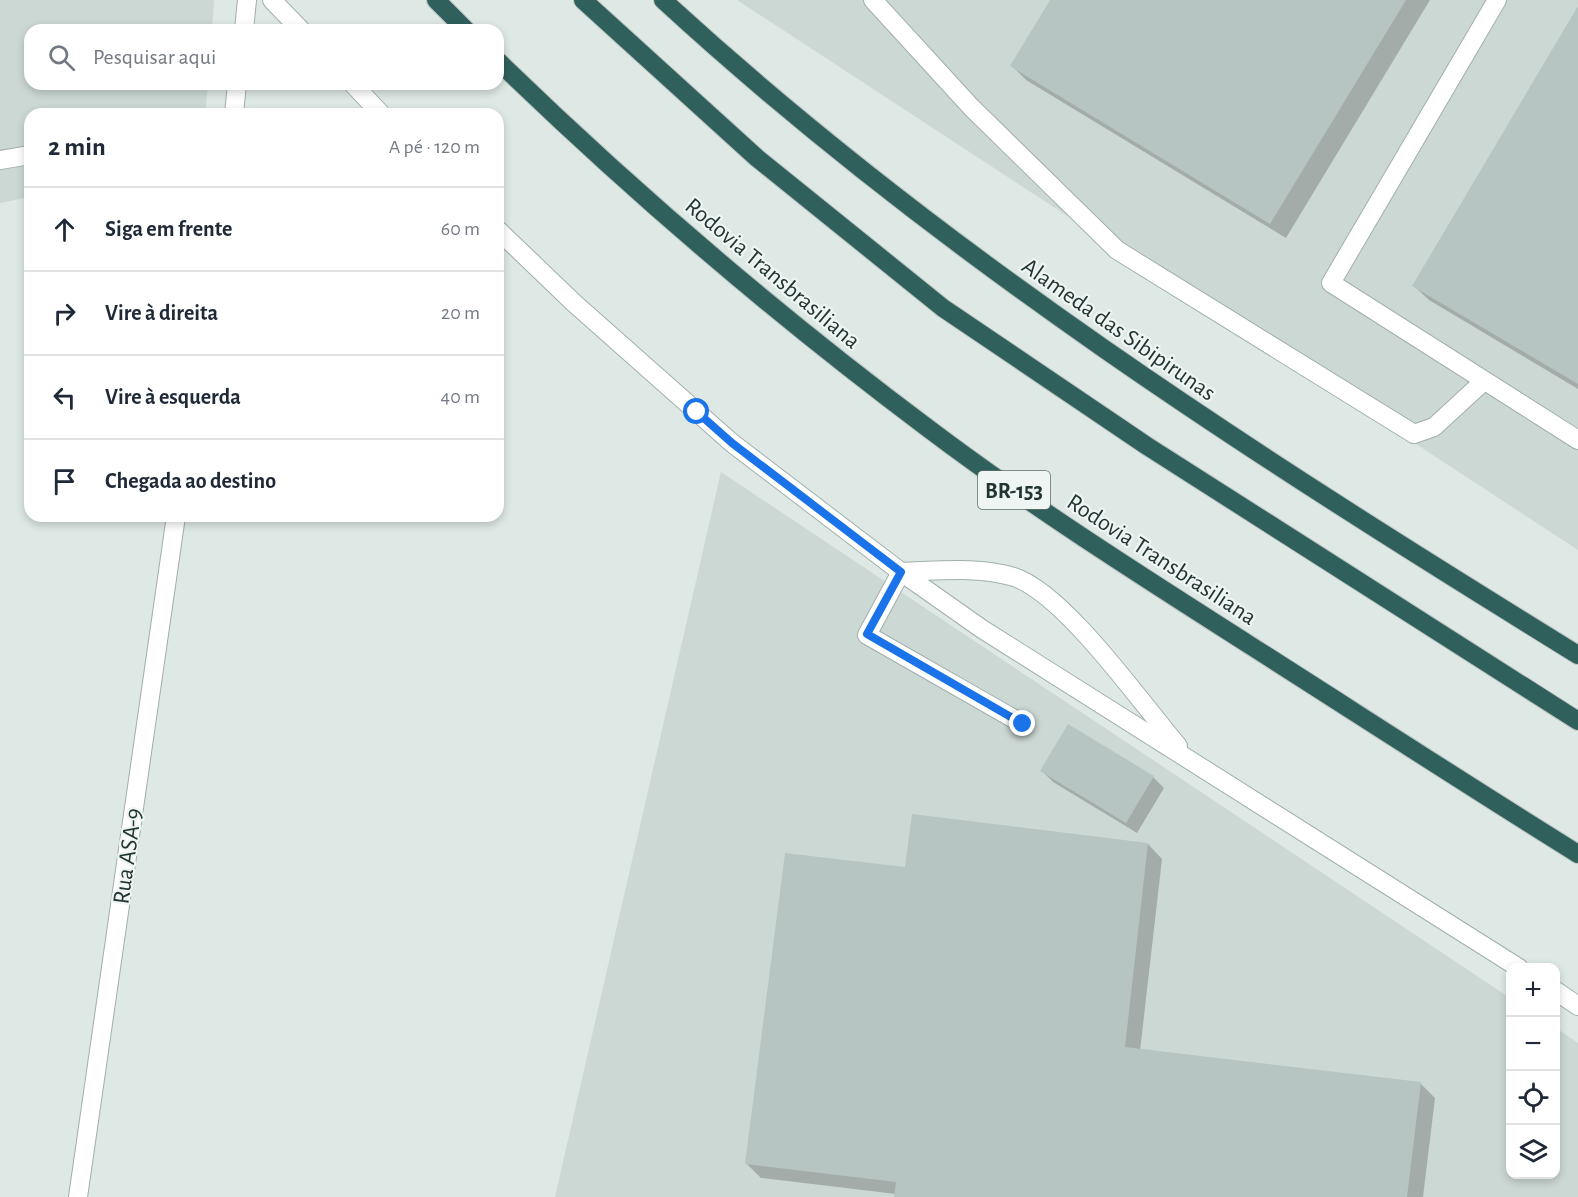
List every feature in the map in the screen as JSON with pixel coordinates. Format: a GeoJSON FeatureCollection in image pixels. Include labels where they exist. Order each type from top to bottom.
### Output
{"type":"FeatureCollection","features":[{"type":"Feature","properties":{"kind":"highway"},"geometry":{"type":"LineString","coordinates":[[436,0],[460,24]]}},
{"type":"Feature","properties":{"kind":"highway"},"geometry":{"type":"LineString","coordinates":[[584,0],[757,158],[943,308],[1147,446],[1578,721]]}},
{"type":"Feature","properties":{"kind":"highway","name":"Alameda das Sibipirunas"},"geometry":{"type":"LineString","coordinates":[[663,0],[819,134],[1018,289],[1154,386],[1291,476],[1578,656]]}},
{"type":"Feature","properties":{"kind":"highway","name":"Rodovia Transbrasiliana"},"geometry":{"type":"LineString","coordinates":[[504,67],[560,121],[671,220],[788,319],[929,430],[1102,550],[1578,854]]}},
{"type":"Feature","properties":{"kind":"street"},"geometry":{"type":"LineString","coordinates":[[244,24],[247,0]]}},
{"type":"Feature","properties":{"kind":"street"},"geometry":{"type":"LineString","coordinates":[[272,0],[295,24]]}},
{"type":"Feature","properties":{"kind":"street"},"geometry":{"type":"LineString","coordinates":[[873,0],[971,107],[1117,250],[1414,434],[1434,428],[1484,381]]}},
{"type":"Feature","properties":{"kind":"street"},"geometry":{"type":"LineString","coordinates":[[1497,0],[1331,283],[1578,440]]}},
{"type":"Feature","properties":{"kind":"street"},"geometry":{"type":"LineString","coordinates":[[235,108],[236,90]]}},
{"type":"Feature","properties":{"kind":"street"},"geometry":{"type":"LineString","coordinates":[[358,90],[375,108]]}},
{"type":"Feature","properties":{"kind":"street"},"geometry":{"type":"LineString","coordinates":[[0,160],[24,156]]}},
{"type":"Feature","properties":{"kind":"street"},"geometry":{"type":"LineString","coordinates":[[504,236],[574,303],[732,443],[901,572],[982,629],[1511,963]]}},
{"type":"Feature","properties":{"kind":"street","name":"Rua ASA-9"},"geometry":{"type":"LineString","coordinates":[[78,1197],[175,522]]}},
{"type":"Feature","properties":{"kind":"street"},"geometry":{"type":"LineString","coordinates":[[901,572],[975,570],[1016,578],[1059,606],[1189,759]]}},
{"type":"Feature","properties":{"kind":"street"},"geometry":{"type":"LineString","coordinates":[[901,572],[867,634],[1023,724]]}},
{"type":"Feature","properties":{"kind":"street"},"geometry":{"type":"LineString","coordinates":[[1560,994],[1578,1006]]}},
{"type":"Feature","properties":{"kind":"shaded area"},"geometry":{"type":"Polygon","coordinates":[[[0,0],[214,0],[212,24],[24,24],[24,90],[207,90],[206,108],[24,108],[24,198],[0,203],[0,0]]]}},
{"type":"Feature","properties":{"kind":"shaded area"},"geometry":{"type":"Polygon","coordinates":[[[737,0],[1578,0],[1578,550],[737,0]]]}},
{"type":"Feature","properties":{"kind":"shaded area"},"geometry":{"type":"Polygon","coordinates":[[[721,472],[1506,995],[1506,1179],[1560,1179],[1560,1031],[1578,1043],[1578,1197],[555,1197],[721,472]]]}},
{"type":"Feature","properties":{"kind":"building"},"geometry":{"type":"Polygon","coordinates":[[[1050,0],[1406,0],[1270,224],[1010,66],[1050,0]]]}},
{"type":"Feature","properties":{"kind":"building"},"geometry":{"type":"Polygon","coordinates":[[[1578,6],[1578,384],[1412,286],[1578,6]]]}},
{"type":"Feature","properties":{"kind":"building"},"geometry":{"type":"Polygon","coordinates":[[[1068,724],[1154,776],[1126,823],[1040,771],[1068,724]]]}},
{"type":"Feature","properties":{"kind":"building"},"geometry":{"type":"Polygon","coordinates":[[[912,814],[1148,843],[1125,1047],[1421,1082],[1407,1197],[894,1197],[896,1182],[745,1164],[785,853],[905,867],[912,814]]]}},
{"type":"Feature","properties":{"kind":"route"},"geometry":{"type":"LineString","coordinates":[[697,412],[732,443],[901,572],[867,634],[1023,724]]}}]}
